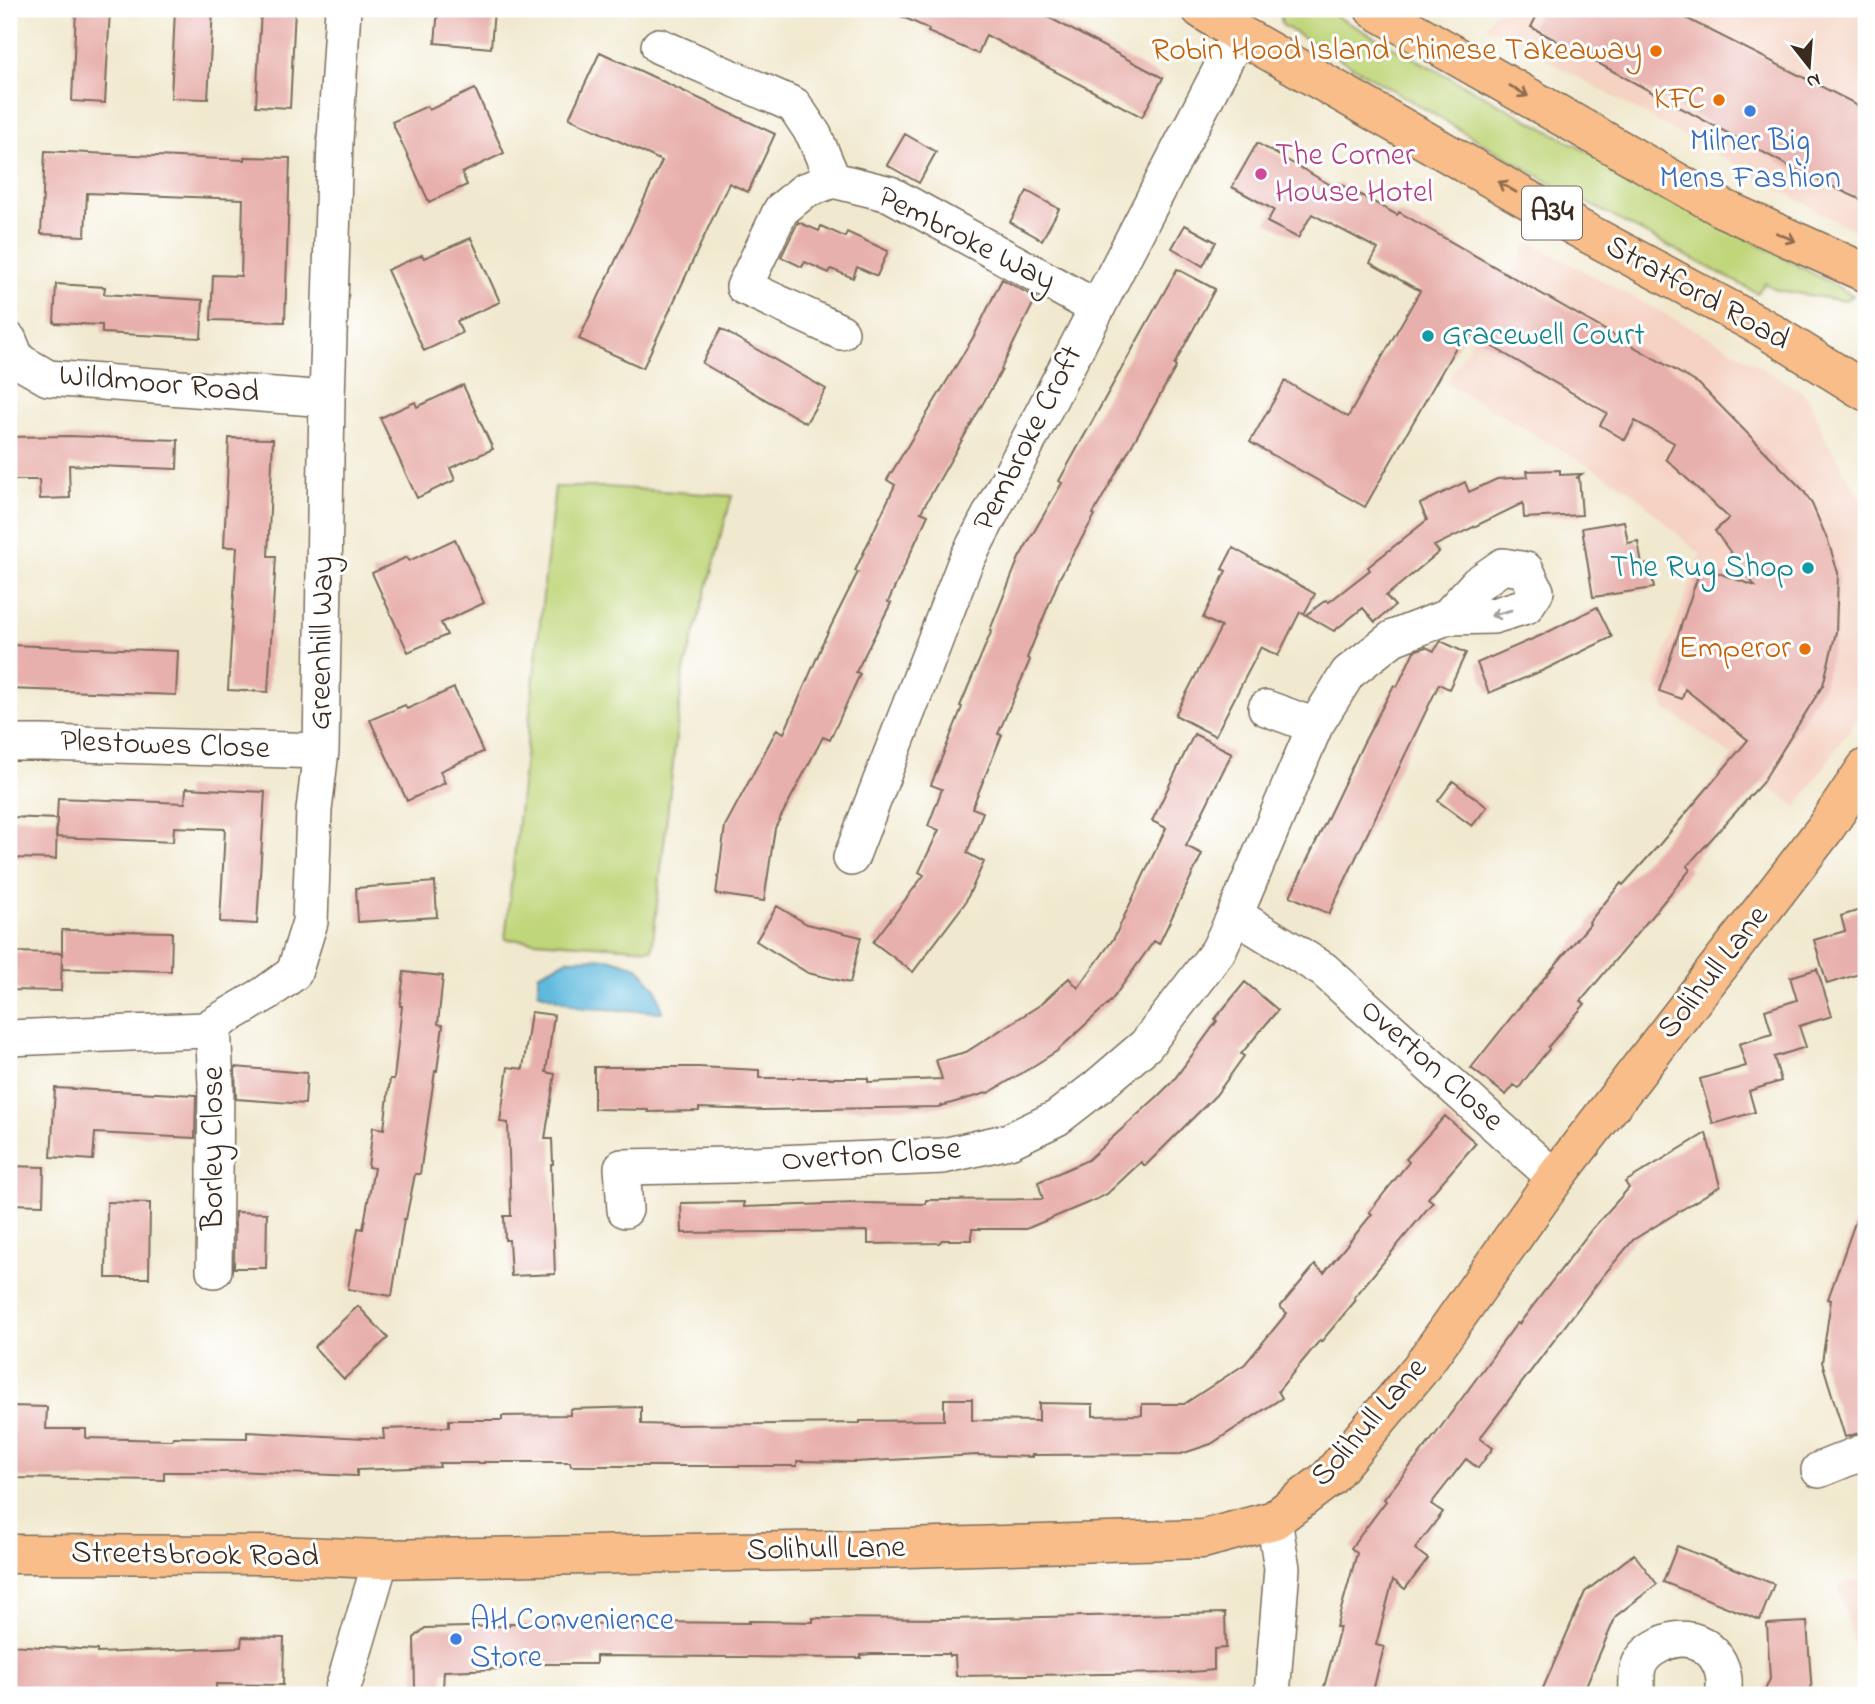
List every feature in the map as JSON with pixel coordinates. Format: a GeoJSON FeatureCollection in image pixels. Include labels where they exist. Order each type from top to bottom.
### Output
{"type":"FeatureCollection","features":[{"type":"Feature","properties":{"kind":"main road","name":"Stratford Road"},"geometry":{"type":"LineString","coordinates":[[1201,9],[1246,21],[1576,227],[1762,327],[1866,391]]}},
{"type":"Feature","properties":{"kind":"main road"},"geometry":{"type":"LineString","coordinates":[[1374,9],[1724,209],[1866,273]]}},
{"type":"Feature","properties":{"kind":"main road","name":"Solihull Lane"},"geometry":{"type":"LineString","coordinates":[[381,1559],[1203,1539],[1274,1520],[1329,1478],[1420,1369],[1555,1178],[1824,830],[1866,768]]}},
{"type":"Feature","properties":{"kind":"main road","name":"Streetsbrook Road"},"geometry":{"type":"LineString","coordinates":[[9,1554],[273,1555],[381,1559]]}},
{"type":"Feature","properties":{"kind":"street","name":"Greenhill Way"},"geometry":{"type":"LineString","coordinates":[[9,1038],[204,1030],[265,994],[294,973],[310,922],[314,810],[321,751],[327,399],[335,141],[343,9]]}},
{"type":"Feature","properties":{"kind":"street","name":"Pembroke Croft"},"geometry":{"type":"LineString","coordinates":[[851,859],[965,563],[1246,21]]}},
{"type":"Feature","properties":{"kind":"street"},"geometry":{"type":"LineString","coordinates":[[659,46],[794,104],[814,135],[833,180],[804,191],[781,210],[744,287],[841,332]]}},
{"type":"Feature","properties":{"kind":"street","name":"Pembroke Way"},"geometry":{"type":"LineString","coordinates":[[833,180],[890,194],[1097,308]]}},
{"type":"Feature","properties":{"kind":"street","name":"Wildmoor Road"},"geometry":{"type":"LineString","coordinates":[[9,340],[17,360],[48,378],[327,399]]}},
{"type":"Feature","properties":{"kind":"street"},"geometry":{"type":"LineString","coordinates":[[1235,915],[1315,726],[1348,673],[1393,638],[1447,617]]}},
{"type":"Feature","properties":{"kind":"street"},"geometry":{"type":"LineString","coordinates":[[1266,708],[1315,726]]}},
{"type":"Feature","properties":{"kind":"street","name":"Plestowes Close"},"geometry":{"type":"LineString","coordinates":[[9,743],[321,751]]}},
{"type":"Feature","properties":{"kind":"street","name":"Overton Close"},"geometry":{"type":"LineString","coordinates":[[625,1210],[622,1167],[943,1156],[1009,1141],[1045,1124],[1097,1087],[1146,1045],[1218,951],[1235,915],[1324,970],[1555,1178]]}},
{"type":"Feature","properties":{"kind":"street","name":"Borley Close"},"geometry":{"type":"LineString","coordinates":[[213,1025],[216,1084],[214,1270]]}},
{"type":"Feature","properties":{"kind":"street"},"geometry":{"type":"LineString","coordinates":[[1819,1470],[1866,1451]]}},
{"type":"Feature","properties":{"kind":"street"},"geometry":{"type":"LineString","coordinates":[[1272,1695],[1282,1568],[1274,1520]]}},
{"type":"Feature","properties":{"kind":"street"},"geometry":{"type":"LineString","coordinates":[[341,1695],[381,1559]]}},
{"type":"Feature","properties":{"kind":"street"},"geometry":{"type":"LineString","coordinates":[[1637,1695],[1638,1667],[1649,1650],[1670,1639],[1692,1640],[1705,1646],[1719,1660],[1725,1685],[1723,1695]]}},
{"type":"Feature","properties":{"kind":"shaded area"},"geometry":{"type":"Polygon","coordinates":[[[1496,9],[1866,9],[1866,231],[1847,227],[1486,26],[1496,9]]]}},
{"type":"Feature","properties":{"kind":"shaded area"},"geometry":{"type":"Polygon","coordinates":[[[1529,242],[1728,347],[1802,392],[1811,402],[1826,440],[1866,503],[1866,702],[1797,807],[1762,782],[1734,757],[1666,709],[1655,683],[1700,555],[1630,490],[1446,383],[1511,277],[1529,242]]]}},
{"type":"Feature","properties":{"kind":"shaded area"},"geometry":{"type":"Polygon","coordinates":[[[1866,1578],[1866,1690],[1838,1585],[1866,1578]]]}},
{"type":"Feature","properties":{"kind":"green space"},"geometry":{"type":"Polygon","coordinates":[[[1283,9],[1323,9],[1853,295],[1844,301],[1777,290],[1765,283],[1757,293],[1561,189],[1282,25],[1280,12],[1283,9]]]}},
{"type":"Feature","properties":{"kind":"green space"},"geometry":{"type":"Polygon","coordinates":[[[555,487],[607,487],[732,496],[683,675],[652,949],[505,939],[555,487]]]}},
{"type":"Feature","properties":{"kind":"water"},"geometry":{"type":"Polygon","coordinates":[[[608,958],[638,967],[657,990],[662,1012],[583,1008],[538,992],[538,974],[569,959],[608,958]]]}},
{"type":"Feature","properties":{"kind":"building"},"geometry":{"type":"Polygon","coordinates":[[[76,9],[110,9],[105,103],[72,101],[76,9]]]}},
{"type":"Feature","properties":{"kind":"building"},"geometry":{"type":"Polygon","coordinates":[[[175,9],[213,9],[208,99],[171,98],[175,9]]]}},
{"type":"Feature","properties":{"kind":"building"},"geometry":{"type":"Polygon","coordinates":[[[261,9],[295,9],[290,108],[256,106],[261,9]]]}},
{"type":"Feature","properties":{"kind":"building"},"geometry":{"type":"Polygon","coordinates":[[[438,9],[494,9],[491,48],[435,43],[438,9]]]}},
{"type":"Feature","properties":{"kind":"building"},"geometry":{"type":"Polygon","coordinates":[[[886,9],[1033,9],[1163,78],[1142,117],[986,35],[978,54],[928,32],[929,29],[886,9]]]}},
{"type":"Feature","properties":{"kind":"building"},"geometry":{"type":"Polygon","coordinates":[[[1540,9],[1668,9],[1850,101],[1866,112],[1866,202],[1796,170],[1531,27],[1540,9]]]}},
{"type":"Feature","properties":{"kind":"building"},"geometry":{"type":"Polygon","coordinates":[[[600,52],[775,134],[748,192],[729,183],[643,368],[579,339],[662,161],[569,118],[600,52]]]}},
{"type":"Feature","properties":{"kind":"building"},"geometry":{"type":"Polygon","coordinates":[[[475,89],[504,153],[462,173],[467,185],[429,202],[392,122],[427,106],[429,110],[475,89]]]}},
{"type":"Feature","properties":{"kind":"building"},"geometry":{"type":"Polygon","coordinates":[[[905,134],[936,152],[919,183],[887,165],[905,134]]]}},
{"type":"Feature","properties":{"kind":"building"},"geometry":{"type":"Polygon","coordinates":[[[1257,143],[1336,188],[1339,183],[1397,215],[1399,212],[1699,384],[1803,490],[1828,541],[1838,573],[1836,632],[1823,685],[1762,783],[1687,866],[1690,870],[1581,1001],[1585,1004],[1548,1047],[1519,1088],[1514,1085],[1506,1095],[1471,1068],[1621,883],[1623,885],[1660,844],[1748,740],[1685,689],[1682,699],[1659,691],[1701,567],[1755,586],[1715,531],[1729,518],[1666,459],[1674,443],[1635,421],[1625,440],[1600,425],[1607,413],[1465,331],[1365,507],[1250,442],[1285,381],[1348,417],[1420,291],[1370,263],[1378,249],[1312,214],[1298,238],[1267,222],[1274,210],[1232,187],[1257,143]]]}},
{"type":"Feature","properties":{"kind":"building"},"geometry":{"type":"Polygon","coordinates":[[[45,151],[244,160],[244,157],[290,158],[285,322],[211,320],[213,275],[241,276],[243,199],[87,193],[85,236],[41,234],[45,151]]]}},
{"type":"Feature","properties":{"kind":"building"},"geometry":{"type":"Polygon","coordinates":[[[1027,191],[1059,209],[1042,240],[1010,222],[1027,191]]]}},
{"type":"Feature","properties":{"kind":"building"},"geometry":{"type":"Polygon","coordinates":[[[798,222],[819,231],[821,226],[845,237],[847,232],[888,251],[877,276],[857,267],[853,278],[831,269],[829,273],[805,262],[802,267],[781,257],[798,222]]]}},
{"type":"Feature","properties":{"kind":"building"},"geometry":{"type":"Polygon","coordinates":[[[1185,225],[1216,242],[1203,266],[1172,248],[1185,225]]]}},
{"type":"Feature","properties":{"kind":"building"},"geometry":{"type":"Polygon","coordinates":[[[471,238],[500,302],[457,321],[462,333],[424,351],[387,270],[471,238]]]}},
{"type":"Feature","properties":{"kind":"building"},"geometry":{"type":"Polygon","coordinates":[[[1177,269],[1215,289],[1174,365],[1176,367],[1060,577],[972,808],[983,812],[967,853],[984,862],[965,903],[913,972],[873,942],[924,875],[919,872],[939,830],[928,826],[942,789],[931,785],[962,707],[960,706],[1019,558],[1177,269]]]}},
{"type":"Feature","properties":{"kind":"building"},"geometry":{"type":"Polygon","coordinates":[[[1002,279],[1036,298],[1002,370],[921,512],[928,515],[888,602],[891,603],[856,672],[860,674],[830,740],[823,737],[775,828],[764,901],[716,894],[725,826],[777,729],[784,733],[895,485],[887,480],[974,336],[1002,279]]]}},
{"type":"Feature","properties":{"kind":"building"},"geometry":{"type":"Polygon","coordinates":[[[56,284],[105,287],[104,294],[203,300],[201,338],[102,333],[102,325],[54,323],[56,284]]]}},
{"type":"Feature","properties":{"kind":"building"},"geometry":{"type":"Polygon","coordinates":[[[721,329],[826,389],[806,423],[702,363],[721,329]]]}},
{"type":"Feature","properties":{"kind":"building"},"geometry":{"type":"Polygon","coordinates":[[[463,385],[493,449],[450,468],[455,480],[417,498],[380,418],[415,402],[417,407],[463,385]]]}},
{"type":"Feature","properties":{"kind":"building"},"geometry":{"type":"Polygon","coordinates":[[[9,437],[178,440],[177,469],[69,465],[70,498],[40,499],[39,480],[9,480],[9,437]]]}},
{"type":"Feature","properties":{"kind":"building"},"geometry":{"type":"Polygon","coordinates":[[[229,438],[273,439],[268,556],[276,556],[268,692],[228,690],[237,547],[224,547],[229,438]]]}},
{"type":"Feature","properties":{"kind":"building"},"geometry":{"type":"Polygon","coordinates":[[[1560,470],[1560,475],[1582,474],[1576,478],[1579,477],[1582,515],[1524,518],[1523,503],[1434,546],[1439,552],[1386,596],[1395,606],[1375,622],[1363,608],[1334,631],[1306,615],[1326,600],[1329,602],[1370,570],[1368,567],[1427,520],[1420,504],[1465,482],[1469,492],[1497,479],[1528,477],[1527,471],[1560,470]]]}},
{"type":"Feature","properties":{"kind":"building"},"geometry":{"type":"Polygon","coordinates":[[[1624,521],[1628,543],[1638,541],[1642,565],[1650,564],[1654,588],[1593,597],[1582,528],[1624,521]]]}},
{"type":"Feature","properties":{"kind":"building"},"geometry":{"type":"Polygon","coordinates":[[[455,539],[484,603],[441,623],[447,635],[408,652],[372,573],[407,557],[409,561],[455,539]]]}},
{"type":"Feature","properties":{"kind":"building"},"geometry":{"type":"Polygon","coordinates":[[[1233,548],[1315,594],[1304,614],[1300,612],[1278,656],[1261,647],[1215,736],[1175,715],[1221,627],[1203,618],[1226,571],[1222,569],[1233,548]]]}},
{"type":"Feature","properties":{"kind":"building"},"geometry":{"type":"Polygon","coordinates":[[[1597,607],[1612,637],[1489,693],[1477,663],[1542,635],[1597,607]]]}},
{"type":"Feature","properties":{"kind":"building"},"geometry":{"type":"Polygon","coordinates":[[[1441,641],[1466,653],[1449,689],[1439,684],[1329,914],[1290,896],[1363,744],[1394,685],[1397,687],[1414,651],[1426,647],[1434,651],[1441,641]]]}},
{"type":"Feature","properties":{"kind":"building"},"geometry":{"type":"Polygon","coordinates":[[[9,645],[178,651],[176,695],[9,689],[9,645]]]}},
{"type":"Feature","properties":{"kind":"building"},"geometry":{"type":"Polygon","coordinates":[[[454,688],[483,752],[440,771],[445,783],[407,801],[370,720],[405,705],[407,709],[454,688]]]}},
{"type":"Feature","properties":{"kind":"building"},"geometry":{"type":"Polygon","coordinates":[[[1194,734],[1232,753],[1186,846],[1202,854],[1159,944],[1154,941],[1111,1001],[1057,1051],[1027,1070],[990,1092],[938,1107],[763,1110],[699,1108],[699,1111],[648,1112],[594,1109],[594,1067],[759,1070],[759,1078],[868,1078],[868,1082],[942,1079],[936,1060],[966,1052],[1040,1005],[1069,978],[1078,988],[1114,938],[1166,828],[1152,821],[1194,734]]]}},
{"type":"Feature","properties":{"kind":"building"},"geometry":{"type":"Polygon","coordinates":[[[1453,781],[1487,807],[1472,826],[1438,801],[1453,781]]]}},
{"type":"Feature","properties":{"kind":"building"},"geometry":{"type":"Polygon","coordinates":[[[186,788],[265,792],[257,924],[220,922],[225,829],[174,827],[173,842],[56,837],[58,798],[185,803],[186,788]]]}},
{"type":"Feature","properties":{"kind":"building"},"geometry":{"type":"Polygon","coordinates":[[[9,817],[57,819],[56,859],[9,858],[9,817]]]}},
{"type":"Feature","properties":{"kind":"building"},"geometry":{"type":"Polygon","coordinates":[[[435,882],[437,917],[358,922],[356,888],[435,882]]]}},
{"type":"Feature","properties":{"kind":"building"},"geometry":{"type":"Polygon","coordinates":[[[777,906],[807,924],[861,937],[850,983],[808,973],[756,941],[777,906]]]}},
{"type":"Feature","properties":{"kind":"building"},"geometry":{"type":"Polygon","coordinates":[[[1866,908],[1866,979],[1861,980],[1859,974],[1827,984],[1814,940],[1845,931],[1841,916],[1866,908]]]}},
{"type":"Feature","properties":{"kind":"building"},"geometry":{"type":"Polygon","coordinates":[[[62,930],[172,932],[171,971],[62,969],[62,930]]]}},
{"type":"Feature","properties":{"kind":"building"},"geometry":{"type":"Polygon","coordinates":[[[9,952],[62,953],[61,991],[9,990],[9,952]]]}},
{"type":"Feature","properties":{"kind":"building"},"geometry":{"type":"Polygon","coordinates":[[[1817,969],[1832,1016],[1799,1026],[1806,1047],[1774,1057],[1781,1081],[1749,1091],[1755,1112],[1713,1124],[1700,1079],[1746,1066],[1739,1044],[1772,1034],[1765,1010],[1797,1000],[1790,977],[1817,969]]]}},
{"type":"Feature","properties":{"kind":"building"},"geometry":{"type":"Polygon","coordinates":[[[404,972],[443,976],[438,1024],[443,1025],[420,1174],[415,1174],[404,1219],[392,1296],[348,1289],[358,1228],[363,1229],[374,1168],[368,1167],[373,1127],[384,1129],[390,1079],[394,1079],[404,972]]]}},
{"type":"Feature","properties":{"kind":"building"},"geometry":{"type":"Polygon","coordinates":[[[1245,982],[1278,1010],[1241,1054],[1244,1056],[1216,1095],[1145,1166],[1141,1162],[1107,1194],[1097,1199],[1026,1229],[972,1229],[972,1240],[942,1240],[939,1243],[868,1244],[868,1231],[682,1233],[681,1203],[744,1202],[744,1207],[855,1203],[926,1204],[926,1200],[1043,1199],[1038,1182],[1088,1160],[1158,1096],[1173,1081],[1217,1021],[1215,1019],[1245,982]]]}},
{"type":"Feature","properties":{"kind":"building"},"geometry":{"type":"Polygon","coordinates":[[[531,1012],[554,1015],[546,1072],[555,1074],[545,1139],[552,1139],[555,1274],[511,1276],[509,1240],[505,1240],[504,1216],[511,1216],[508,1123],[500,1122],[508,1067],[523,1069],[531,1012]]]}},
{"type":"Feature","properties":{"kind":"building"},"geometry":{"type":"Polygon","coordinates":[[[235,1067],[307,1073],[305,1104],[236,1099],[235,1067]]]}},
{"type":"Feature","properties":{"kind":"building"},"geometry":{"type":"Polygon","coordinates":[[[55,1088],[196,1095],[195,1138],[95,1133],[93,1160],[51,1157],[55,1088]]]}},
{"type":"Feature","properties":{"kind":"building"},"geometry":{"type":"Polygon","coordinates":[[[1445,1116],[1476,1143],[1428,1198],[1433,1202],[1354,1298],[1356,1300],[1278,1391],[1282,1398],[1211,1444],[1181,1454],[1032,1457],[977,1455],[855,1462],[797,1461],[797,1466],[571,1466],[570,1462],[484,1462],[439,1463],[440,1467],[357,1470],[357,1476],[235,1471],[164,1472],[164,1480],[9,1478],[12,1406],[47,1407],[46,1429],[86,1429],[86,1438],[172,1440],[173,1437],[247,1438],[247,1432],[384,1439],[383,1429],[449,1427],[449,1420],[502,1420],[502,1416],[570,1415],[570,1409],[641,1407],[641,1424],[944,1420],[944,1399],[972,1399],[972,1420],[1039,1421],[1039,1403],[1093,1404],[1093,1416],[1142,1415],[1142,1404],[1184,1404],[1245,1364],[1287,1313],[1280,1307],[1315,1265],[1324,1273],[1372,1214],[1369,1212],[1409,1162],[1406,1159],[1445,1116]]]}},
{"type":"Feature","properties":{"kind":"building"},"geometry":{"type":"Polygon","coordinates":[[[1706,1133],[1720,1186],[1633,1240],[1480,1438],[1493,1448],[1478,1468],[1466,1459],[1431,1504],[1443,1512],[1415,1549],[1428,1559],[1405,1589],[1393,1580],[1376,1645],[1384,1647],[1372,1695],[1322,1695],[1340,1627],[1336,1627],[1357,1553],[1351,1548],[1386,1501],[1384,1499],[1435,1435],[1517,1323],[1519,1324],[1592,1229],[1629,1188],[1625,1182],[1706,1133]]]}},
{"type":"Feature","properties":{"kind":"building"},"geometry":{"type":"Polygon","coordinates":[[[9,1166],[44,1167],[43,1205],[9,1204],[9,1166]]]}},
{"type":"Feature","properties":{"kind":"building"},"geometry":{"type":"Polygon","coordinates":[[[1863,1200],[1866,1200],[1866,1315],[1859,1366],[1866,1390],[1866,1431],[1845,1437],[1822,1362],[1831,1300],[1828,1299],[1863,1200]]]}},
{"type":"Feature","properties":{"kind":"building"},"geometry":{"type":"Polygon","coordinates":[[[107,1202],[150,1203],[149,1278],[106,1278],[107,1202]]]}},
{"type":"Feature","properties":{"kind":"building"},"geometry":{"type":"Polygon","coordinates":[[[235,1212],[267,1213],[266,1268],[234,1268],[235,1212]]]}},
{"type":"Feature","properties":{"kind":"building"},"geometry":{"type":"Polygon","coordinates":[[[358,1306],[388,1338],[344,1379],[314,1347],[358,1306]]]}},
{"type":"Feature","properties":{"kind":"building"},"geometry":{"type":"Polygon","coordinates":[[[1677,1546],[1774,1584],[1760,1620],[1663,1582],[1677,1546]]]}},
{"type":"Feature","properties":{"kind":"building"},"geometry":{"type":"Polygon","coordinates":[[[1634,1554],[1657,1584],[1616,1616],[1582,1695],[1540,1695],[1585,1592],[1634,1554]]]}},
{"type":"Feature","properties":{"kind":"building"},"geometry":{"type":"Polygon","coordinates":[[[1225,1613],[1226,1648],[1214,1649],[1214,1670],[1179,1673],[956,1676],[955,1656],[949,1654],[871,1654],[861,1655],[861,1658],[596,1656],[596,1664],[501,1664],[501,1669],[444,1671],[443,1689],[415,1688],[414,1638],[425,1628],[509,1626],[509,1623],[749,1623],[813,1622],[813,1618],[949,1619],[1225,1613]]]}},
{"type":"Feature","properties":{"kind":"building"},"geometry":{"type":"Polygon","coordinates":[[[1807,1622],[1812,1695],[1763,1695],[1770,1679],[1767,1624],[1807,1622]]]}},
{"type":"Feature","properties":{"kind":"building"},"geometry":{"type":"Polygon","coordinates":[[[242,1637],[284,1638],[283,1685],[216,1684],[216,1690],[201,1690],[202,1695],[9,1693],[9,1645],[97,1650],[97,1653],[241,1647],[242,1637]]]}},
{"type":"Feature","properties":{"kind":"place","name":"Robin Hood Island Chinese Takeaway"},"geometry":{"type":"Point","coordinates":[1656,51]}},
{"type":"Feature","properties":{"kind":"place","name":"KFC"},"geometry":{"type":"Point","coordinates":[1719,100]}},
{"type":"Feature","properties":{"kind":"place","name":"Milner Big Mens Fashion"},"geometry":{"type":"Point","coordinates":[1750,111]}},
{"type":"Feature","properties":{"kind":"place","name":"The Corner House Hotel"},"geometry":{"type":"Point","coordinates":[1261,174]}},
{"type":"Feature","properties":{"kind":"place","name":"Gracewell Court"},"geometry":{"type":"Point","coordinates":[1428,336]}},
{"type":"Feature","properties":{"kind":"place","name":"The Rug Shop"},"geometry":{"type":"Point","coordinates":[1808,568]}},
{"type":"Feature","properties":{"kind":"place","name":"Emperor"},"geometry":{"type":"Point","coordinates":[1805,649]}},
{"type":"Feature","properties":{"kind":"place","name":"AH Convenience Store"},"geometry":{"type":"Point","coordinates":[456,1639]}}]}
